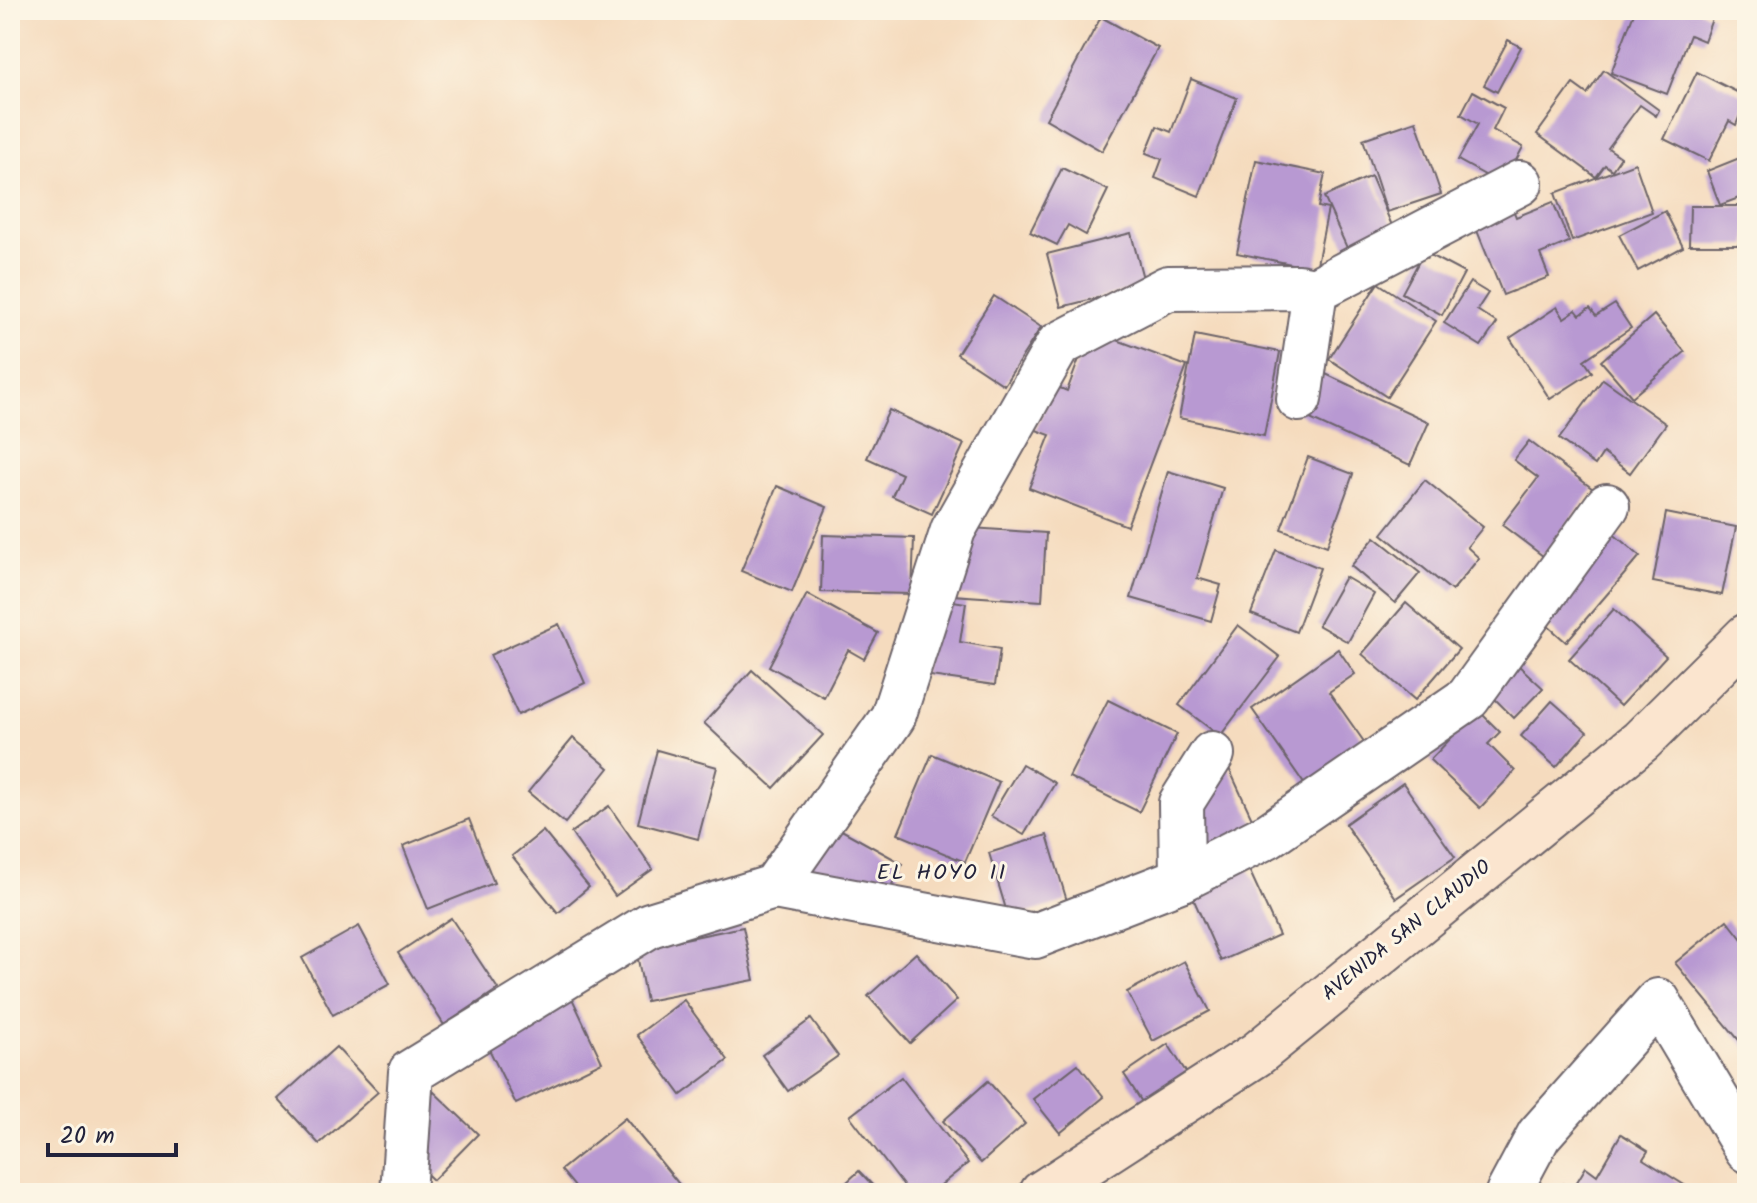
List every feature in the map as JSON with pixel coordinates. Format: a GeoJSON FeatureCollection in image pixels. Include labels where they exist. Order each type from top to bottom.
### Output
{"type":"FeatureCollection","features":[{"type":"Feature","properties":{"kind":"street"},"geometry":{"type":"LineString","coordinates":[[774,887],[893,717],[953,530],[1058,345],[1168,288],[1299,287],[1315,290],[1520,183]]}},
{"type":"Feature","properties":{"kind":"street"},"geometry":{"type":"LineString","coordinates":[[1299,399],[1315,290]]}},
{"type":"Feature","properties":{"kind":"street"},"geometry":{"type":"LineString","coordinates":[[403,1193],[411,1072],[650,925],[774,887],[1035,936],[1182,879],[1269,835],[1468,698],[1607,506]]}},
{"type":"Feature","properties":{"kind":"street","name":"AVENIDA SAN CLAUDIO"},"geometry":{"type":"LineString","coordinates":[[1042,1193],[1257,1054],[1641,741],[1747,636]]}},
{"type":"Feature","properties":{"kind":"street"},"geometry":{"type":"LineString","coordinates":[[1182,879],[1181,803],[1212,754]]}},
{"type":"Feature","properties":{"kind":"street"},"geometry":{"type":"LineString","coordinates":[[1508,1193],[1539,1135],[1658,1001],[1747,1150]]}},
{"type":"Feature","properties":{"kind":"building"},"geometry":{"type":"Polygon","coordinates":[[[1635,10],[1697,10],[1713,16],[1704,41],[1690,35],[1667,94],[1611,73],[1635,10]]]}},
{"type":"Feature","properties":{"kind":"building"},"geometry":{"type":"Polygon","coordinates":[[[1101,17],[1158,48],[1102,151],[1046,119],[1101,17]]]}},
{"type":"Feature","properties":{"kind":"building"},"geometry":{"type":"Polygon","coordinates":[[[1508,40],[1521,47],[1497,92],[1484,85],[1508,40]]]}},
{"type":"Feature","properties":{"kind":"building"},"geometry":{"type":"Polygon","coordinates":[[[1604,70],[1659,110],[1656,116],[1640,105],[1608,148],[1621,157],[1612,170],[1605,165],[1596,177],[1537,134],[1573,84],[1587,94],[1604,70]]]}},
{"type":"Feature","properties":{"kind":"building"},"geometry":{"type":"Polygon","coordinates":[[[1697,72],[1747,97],[1736,125],[1729,121],[1709,161],[1664,139],[1697,72]]]}},
{"type":"Feature","properties":{"kind":"building"},"geometry":{"type":"Polygon","coordinates":[[[1191,79],[1237,98],[1199,196],[1155,178],[1162,159],[1146,153],[1157,126],[1171,132],[1191,79]]]}},
{"type":"Feature","properties":{"kind":"building"},"geometry":{"type":"Polygon","coordinates":[[[1473,91],[1504,108],[1493,130],[1523,147],[1503,185],[1458,160],[1478,124],[1461,114],[1473,91]]]}},
{"type":"Feature","properties":{"kind":"building"},"geometry":{"type":"Polygon","coordinates":[[[1416,121],[1441,194],[1387,212],[1363,139],[1416,121]]]}},
{"type":"Feature","properties":{"kind":"building"},"geometry":{"type":"Polygon","coordinates":[[[1747,155],[1747,195],[1720,205],[1707,171],[1747,155]]]}},
{"type":"Feature","properties":{"kind":"building"},"geometry":{"type":"Polygon","coordinates":[[[1256,160],[1325,174],[1318,207],[1328,209],[1316,269],[1237,253],[1256,160]]]}},
{"type":"Feature","properties":{"kind":"building"},"geometry":{"type":"Polygon","coordinates":[[[1635,163],[1652,212],[1572,241],[1555,193],[1635,163]]]}},
{"type":"Feature","properties":{"kind":"building"},"geometry":{"type":"Polygon","coordinates":[[[1062,168],[1108,190],[1086,235],[1068,225],[1057,245],[1030,232],[1062,168]]]}},
{"type":"Feature","properties":{"kind":"building"},"geometry":{"type":"Polygon","coordinates":[[[1371,176],[1393,228],[1347,248],[1324,197],[1371,176]]]}},
{"type":"Feature","properties":{"kind":"building"},"geometry":{"type":"Polygon","coordinates":[[[1553,202],[1569,242],[1540,254],[1549,277],[1503,295],[1474,223],[1512,207],[1516,217],[1553,202]]]}},
{"type":"Feature","properties":{"kind":"building"},"geometry":{"type":"Polygon","coordinates":[[[1690,206],[1747,206],[1747,245],[1689,245],[1690,206]]]}},
{"type":"Feature","properties":{"kind":"building"},"geometry":{"type":"Polygon","coordinates":[[[1665,211],[1683,247],[1638,271],[1619,235],[1665,211]]]}},
{"type":"Feature","properties":{"kind":"building"},"geometry":{"type":"Polygon","coordinates":[[[1131,233],[1145,286],[1061,307],[1047,254],[1131,233]]]}},
{"type":"Feature","properties":{"kind":"building"},"geometry":{"type":"Polygon","coordinates":[[[1424,252],[1464,273],[1442,315],[1402,293],[1424,252]]]}},
{"type":"Feature","properties":{"kind":"building"},"geometry":{"type":"Polygon","coordinates":[[[1470,282],[1488,293],[1477,310],[1497,323],[1481,346],[1444,323],[1470,282]]]}},
{"type":"Feature","properties":{"kind":"building"},"geometry":{"type":"Polygon","coordinates":[[[1378,283],[1436,321],[1387,397],[1329,359],[1378,283]]]}},
{"type":"Feature","properties":{"kind":"building"},"geometry":{"type":"Polygon","coordinates":[[[994,296],[1041,327],[1004,385],[957,354],[994,296]]]}},
{"type":"Feature","properties":{"kind":"building"},"geometry":{"type":"Polygon","coordinates":[[[1615,304],[1631,328],[1584,360],[1592,372],[1550,399],[1510,338],[1557,307],[1564,318],[1576,310],[1580,315],[1590,308],[1596,316],[1615,304]]]}},
{"type":"Feature","properties":{"kind":"building"},"geometry":{"type":"Polygon","coordinates":[[[1654,315],[1685,352],[1632,397],[1601,361],[1654,315]]]}},
{"type":"Feature","properties":{"kind":"building"},"geometry":{"type":"Polygon","coordinates":[[[1090,330],[1187,366],[1127,526],[1029,488],[1050,435],[1036,430],[1053,385],[1067,391],[1090,330]]]}},
{"type":"Feature","properties":{"kind":"building"},"geometry":{"type":"Polygon","coordinates":[[[1195,335],[1280,352],[1264,436],[1179,418],[1195,335]]]}},
{"type":"Feature","properties":{"kind":"building"},"geometry":{"type":"Polygon","coordinates":[[[1317,370],[1429,422],[1410,465],[1297,413],[1317,370]]]}},
{"type":"Feature","properties":{"kind":"building"},"geometry":{"type":"Polygon","coordinates":[[[1603,379],[1666,424],[1630,473],[1603,453],[1595,465],[1559,439],[1603,379]]]}},
{"type":"Feature","properties":{"kind":"building"},"geometry":{"type":"Polygon","coordinates":[[[889,410],[964,444],[932,514],[892,496],[902,474],[867,458],[889,410]]]}},
{"type":"Feature","properties":{"kind":"building"},"geometry":{"type":"Polygon","coordinates":[[[1529,441],[1593,489],[1543,556],[1502,525],[1538,478],[1514,460],[1529,441]]]}},
{"type":"Feature","properties":{"kind":"building"},"geometry":{"type":"Polygon","coordinates":[[[1308,457],[1353,474],[1327,546],[1281,529],[1308,457]]]}},
{"type":"Feature","properties":{"kind":"building"},"geometry":{"type":"Polygon","coordinates":[[[1168,471],[1223,488],[1197,578],[1221,585],[1211,621],[1131,598],[1168,471]]]}},
{"type":"Feature","properties":{"kind":"building"},"geometry":{"type":"Polygon","coordinates":[[[1425,480],[1483,527],[1467,547],[1479,558],[1452,591],[1382,534],[1425,480]]]}},
{"type":"Feature","properties":{"kind":"building"},"geometry":{"type":"Polygon","coordinates":[[[777,486],[827,507],[792,592],[741,571],[777,486]]]}},
{"type":"Feature","properties":{"kind":"building"},"geometry":{"type":"Polygon","coordinates":[[[1666,513],[1736,527],[1722,595],[1653,582],[1666,513]]]}},
{"type":"Feature","properties":{"kind":"building"},"geometry":{"type":"Polygon","coordinates":[[[956,527],[1046,533],[1042,601],[952,595],[956,527]]]}},
{"type":"Feature","properties":{"kind":"building"},"geometry":{"type":"Polygon","coordinates":[[[1611,532],[1640,556],[1566,642],[1538,617],[1611,532]]]}},
{"type":"Feature","properties":{"kind":"building"},"geometry":{"type":"Polygon","coordinates":[[[823,535],[914,538],[912,594],[821,592],[823,535]]]}},
{"type":"Feature","properties":{"kind":"building"},"geometry":{"type":"Polygon","coordinates":[[[1375,537],[1420,573],[1395,603],[1351,566],[1375,537]]]}},
{"type":"Feature","properties":{"kind":"building"},"geometry":{"type":"Polygon","coordinates":[[[1276,550],[1320,568],[1296,632],[1251,614],[1276,550]]]}},
{"type":"Feature","properties":{"kind":"building"},"geometry":{"type":"Polygon","coordinates":[[[1345,577],[1374,594],[1348,642],[1318,625],[1345,577]]]}},
{"type":"Feature","properties":{"kind":"building"},"geometry":{"type":"Polygon","coordinates":[[[807,594],[878,633],[864,659],[848,650],[824,697],[769,666],[807,594]]]}},
{"type":"Feature","properties":{"kind":"building"},"geometry":{"type":"Polygon","coordinates":[[[934,598],[966,603],[960,642],[1000,649],[995,685],[923,675],[934,598]]]}},
{"type":"Feature","properties":{"kind":"building"},"geometry":{"type":"Polygon","coordinates":[[[1406,603],[1459,649],[1415,700],[1362,654],[1406,603]]]}},
{"type":"Feature","properties":{"kind":"building"},"geometry":{"type":"Polygon","coordinates":[[[1614,609],[1666,656],[1620,706],[1569,659],[1614,609]]]}},
{"type":"Feature","properties":{"kind":"building"},"geometry":{"type":"Polygon","coordinates":[[[559,624],[585,683],[518,715],[490,655],[559,624]]]}},
{"type":"Feature","properties":{"kind":"building"},"geometry":{"type":"Polygon","coordinates":[[[1238,625],[1280,657],[1220,736],[1179,705],[1238,625]]]}},
{"type":"Feature","properties":{"kind":"building"},"geometry":{"type":"Polygon","coordinates":[[[1338,649],[1355,674],[1329,692],[1372,753],[1312,795],[1252,709],[1338,649]]]}},
{"type":"Feature","properties":{"kind":"building"},"geometry":{"type":"Polygon","coordinates":[[[1517,664],[1543,688],[1514,718],[1489,693],[1517,664]]]}},
{"type":"Feature","properties":{"kind":"building"},"geometry":{"type":"Polygon","coordinates":[[[752,670],[823,735],[774,788],[704,723],[752,670]]]}},
{"type":"Feature","properties":{"kind":"building"},"geometry":{"type":"Polygon","coordinates":[[[1108,700],[1177,734],[1139,812],[1069,777],[1108,700]]]}},
{"type":"Feature","properties":{"kind":"building"},"geometry":{"type":"Polygon","coordinates":[[[1552,701],[1587,732],[1556,767],[1521,736],[1552,701]]]}},
{"type":"Feature","properties":{"kind":"building"},"geometry":{"type":"Polygon","coordinates":[[[1478,710],[1500,732],[1488,744],[1515,771],[1480,808],[1430,760],[1478,710]]]}},
{"type":"Feature","properties":{"kind":"building"},"geometry":{"type":"Polygon","coordinates":[[[573,738],[609,768],[565,823],[528,792],[573,738]]]}},
{"type":"Feature","properties":{"kind":"building"},"geometry":{"type":"Polygon","coordinates":[[[657,750],[717,767],[698,839],[638,823],[657,750]]]}},
{"type":"Feature","properties":{"kind":"building"},"geometry":{"type":"Polygon","coordinates":[[[932,754],[999,782],[965,862],[898,834],[932,754]]]}},
{"type":"Feature","properties":{"kind":"building"},"geometry":{"type":"Polygon","coordinates":[[[1226,762],[1256,827],[1196,855],[1187,800],[1226,762]]]}},
{"type":"Feature","properties":{"kind":"building"},"geometry":{"type":"Polygon","coordinates":[[[1022,764],[1055,783],[1024,835],[991,816],[1022,764]]]}},
{"type":"Feature","properties":{"kind":"building"},"geometry":{"type":"Polygon","coordinates":[[[1403,783],[1455,857],[1396,898],[1345,824],[1403,783]]]}},
{"type":"Feature","properties":{"kind":"building"},"geometry":{"type":"Polygon","coordinates":[[[609,806],[653,869],[615,896],[571,833],[609,806]]]}},
{"type":"Feature","properties":{"kind":"building"},"geometry":{"type":"Polygon","coordinates":[[[469,819],[494,883],[428,909],[403,846],[469,819]]]}},
{"type":"Feature","properties":{"kind":"building"},"geometry":{"type":"Polygon","coordinates":[[[827,822],[903,864],[882,903],[801,870],[827,822]]]}},
{"type":"Feature","properties":{"kind":"building"},"geometry":{"type":"Polygon","coordinates":[[[543,831],[589,887],[558,913],[512,856],[543,831]]]}},
{"type":"Feature","properties":{"kind":"building"},"geometry":{"type":"Polygon","coordinates":[[[1047,835],[1067,901],[1009,919],[989,853],[1047,835]]]}},
{"type":"Feature","properties":{"kind":"building"},"geometry":{"type":"Polygon","coordinates":[[[1246,863],[1279,935],[1221,961],[1189,889],[1246,863]]]}},
{"type":"Feature","properties":{"kind":"building"},"geometry":{"type":"Polygon","coordinates":[[[451,918],[498,989],[444,1025],[398,953],[451,918]]]}},
{"type":"Feature","properties":{"kind":"building"},"geometry":{"type":"Polygon","coordinates":[[[1727,920],[1742,939],[1747,935],[1747,1050],[1675,963],[1727,920]]]}},
{"type":"Feature","properties":{"kind":"building"},"geometry":{"type":"Polygon","coordinates":[[[359,926],[390,984],[333,1015],[302,958],[359,926]]]}},
{"type":"Feature","properties":{"kind":"building"},"geometry":{"type":"Polygon","coordinates":[[[743,927],[754,980],[646,1001],[636,949],[743,927]]]}},
{"type":"Feature","properties":{"kind":"building"},"geometry":{"type":"Polygon","coordinates":[[[916,953],[957,1000],[910,1043],[868,996],[916,953]]]}},
{"type":"Feature","properties":{"kind":"building"},"geometry":{"type":"Polygon","coordinates":[[[1184,961],[1210,1011],[1153,1041],[1127,992],[1184,961]]]}},
{"type":"Feature","properties":{"kind":"building"},"geometry":{"type":"Polygon","coordinates":[[[570,994],[602,1062],[516,1104],[483,1037],[570,994]]]}},
{"type":"Feature","properties":{"kind":"building"},"geometry":{"type":"Polygon","coordinates":[[[684,1000],[728,1060],[681,1095],[637,1035],[684,1000]]]}},
{"type":"Feature","properties":{"kind":"building"},"geometry":{"type":"Polygon","coordinates":[[[811,1019],[838,1056],[788,1091],[762,1055],[811,1019]]]}},
{"type":"Feature","properties":{"kind":"building"},"geometry":{"type":"Polygon","coordinates":[[[1168,1044],[1186,1072],[1142,1102],[1124,1074],[1168,1044]]]}},
{"type":"Feature","properties":{"kind":"building"},"geometry":{"type":"Polygon","coordinates":[[[336,1047],[378,1092],[319,1144],[278,1099],[336,1047]]]}},
{"type":"Feature","properties":{"kind":"building"},"geometry":{"type":"Polygon","coordinates":[[[1078,1064],[1104,1097],[1060,1133],[1033,1099],[1078,1064]]]}},
{"type":"Feature","properties":{"kind":"building"},"geometry":{"type":"Polygon","coordinates":[[[901,1077],[968,1163],[931,1193],[909,1193],[850,1116],[901,1077]]]}},
{"type":"Feature","properties":{"kind":"building"},"geometry":{"type":"Polygon","coordinates":[[[988,1081],[1025,1124],[981,1163],[943,1121],[988,1081]]]}},
{"type":"Feature","properties":{"kind":"building"},"geometry":{"type":"Polygon","coordinates":[[[433,1091],[478,1134],[433,1180],[388,1137],[433,1091]]]}},
{"type":"Feature","properties":{"kind":"building"},"geometry":{"type":"Polygon","coordinates":[[[625,1118],[683,1189],[679,1193],[580,1193],[561,1170],[625,1118]]]}},
{"type":"Feature","properties":{"kind":"building"},"geometry":{"type":"Polygon","coordinates":[[[1621,1134],[1648,1151],[1643,1159],[1697,1193],[1558,1193],[1563,1184],[1572,1190],[1586,1167],[1597,1175],[1621,1134]]]}},
{"type":"Feature","properties":{"kind":"building"},"geometry":{"type":"Polygon","coordinates":[[[859,1171],[880,1193],[835,1193],[859,1171]]]}},
{"type":"Feature","properties":{"kind":"district","name":"EL HOYO II"},"geometry":{"type":"Point","coordinates":[942,873]}}]}
